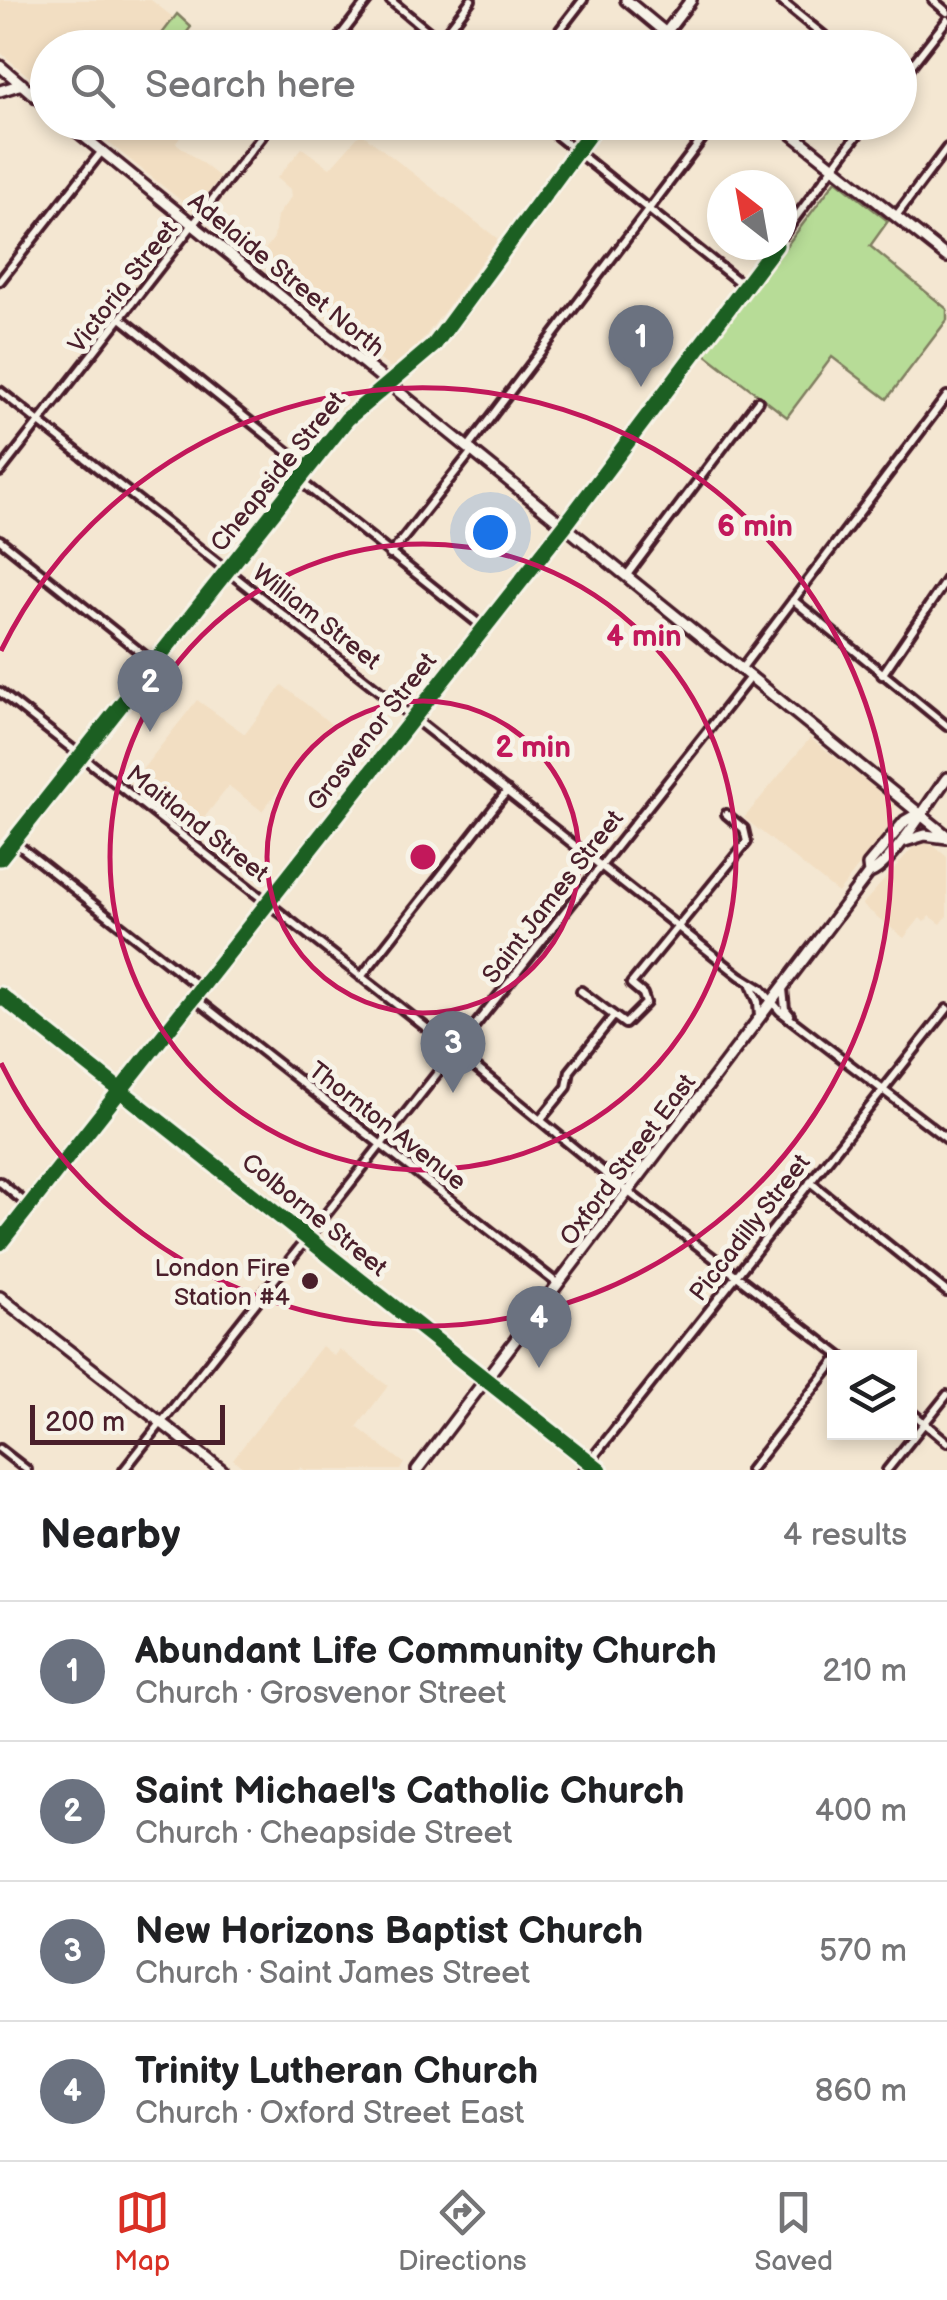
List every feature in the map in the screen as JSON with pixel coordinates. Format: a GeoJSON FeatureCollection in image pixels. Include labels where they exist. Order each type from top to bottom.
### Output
{"type":"FeatureCollection","features":[{"type":"Feature","properties":{"kind":"street"},"geometry":{"type":"LineString","coordinates":[[346,30],[368,0]]}},
{"type":"Feature","properties":{"kind":"street"},"geometry":{"type":"LineString","coordinates":[[390,0],[427,30]]}},
{"type":"Feature","properties":{"kind":"street"},"geometry":{"type":"LineString","coordinates":[[448,30],[471,0]]}},
{"type":"Feature","properties":{"kind":"street"},"geometry":{"type":"LineString","coordinates":[[560,30],[583,0]]}},
{"type":"Feature","properties":{"kind":"street"},"geometry":{"type":"LineString","coordinates":[[626,0],[664,30]]}},
{"type":"Feature","properties":{"kind":"street"},"geometry":{"type":"LineString","coordinates":[[668,30],[691,0]]}},
{"type":"Feature","properties":{"kind":"street"},"geometry":{"type":"LineString","coordinates":[[780,0],[818,30]]}},
{"type":"Feature","properties":{"kind":"street"},"geometry":{"type":"LineString","coordinates":[[932,0],[947,12]]}},
{"type":"Feature","properties":{"kind":"street"},"geometry":{"type":"LineString","coordinates":[[917,58],[947,20]]}},
{"type":"Feature","properties":{"kind":"street"},"geometry":{"type":"LineString","coordinates":[[0,66],[30,91]]}},
{"type":"Feature","properties":{"kind":"street"},"geometry":{"type":"LineString","coordinates":[[0,91],[22,84]]}},
{"type":"Feature","properties":{"kind":"street","name":"Adelaide Street North"},"geometry":{"type":"LineString","coordinates":[[88,140],[947,837]]}},
{"type":"Feature","properties":{"kind":"street","name":"Victoria Street"},"geometry":{"type":"LineString","coordinates":[[0,472],[260,140]]}},
{"type":"Feature","properties":{"kind":"street"},"geometry":{"type":"LineString","coordinates":[[562,140],[746,287]]}},
{"type":"Feature","properties":{"kind":"street","name":"Cheapside Street"},"geometry":{"type":"LineString","coordinates":[[0,858],[7,844],[355,410],[434,345],[585,140]]}},
{"type":"Feature","properties":{"kind":"street"},"geometry":{"type":"LineString","coordinates":[[390,554],[702,140]]}},
{"type":"Feature","properties":{"kind":"street"},"geometry":{"type":"LineString","coordinates":[[800,140],[947,257]]}},
{"type":"Feature","properties":{"kind":"street"},"geometry":{"type":"LineString","coordinates":[[797,215],[853,140]]}},
{"type":"Feature","properties":{"kind":"street"},"geometry":{"type":"LineString","coordinates":[[0,281],[102,151]]}},
{"type":"Feature","properties":{"kind":"street"},"geometry":{"type":"LineString","coordinates":[[896,216],[946,152]]}},
{"type":"Feature","properties":{"kind":"street","name":"Grosvenor Street"},"geometry":{"type":"LineString","coordinates":[[0,1243],[566,524],[765,260]]}},
{"type":"Feature","properties":{"kind":"street"},"geometry":{"type":"LineString","coordinates":[[122,319],[308,468]]}},
{"type":"Feature","properties":{"kind":"street","name":"William Street"},"geometry":{"type":"LineString","coordinates":[[0,391],[761,989],[780,1011],[947,1139]]}},
{"type":"Feature","properties":{"kind":"street","name":"Saint James Street"},"geometry":{"type":"LineString","coordinates":[[124,1470],[601,865],[947,396]]}},
{"type":"Feature","properties":{"kind":"street"},"geometry":{"type":"LineString","coordinates":[[627,574],[758,401]]}},
{"type":"Feature","properties":{"kind":"street"},"geometry":{"type":"LineString","coordinates":[[299,480],[484,628]]}},
{"type":"Feature","properties":{"kind":"street"},"geometry":{"type":"LineString","coordinates":[[0,540],[154,663]]}},
{"type":"Feature","properties":{"kind":"street"},"geometry":{"type":"LineString","coordinates":[[882,675],[947,579]]}},
{"type":"Feature","properties":{"kind":"street"},"geometry":{"type":"LineString","coordinates":[[793,600],[947,726]]}},
{"type":"Feature","properties":{"kind":"street","name":"Maitland Street"},"geometry":{"type":"LineString","coordinates":[[0,692],[829,1350]]}},
{"type":"Feature","properties":{"kind":"street","name":"Oxford Street East"},"geometry":{"type":"LineString","coordinates":[[868,873],[877,871],[899,845],[947,778]]}},
{"type":"Feature","properties":{"kind":"street"},"geometry":{"type":"LineString","coordinates":[[362,977],[507,791]]}},
{"type":"Feature","properties":{"kind":"street"},"geometry":{"type":"LineString","coordinates":[[581,992],[626,1024],[646,1003],[643,994],[631,984],[747,842],[744,828],[726,814]]}},
{"type":"Feature","properties":{"kind":"street","name":"Oxford Street East"},"geometry":{"type":"LineString","coordinates":[[417,1470],[868,873],[868,866],[898,828],[920,814]]}},
{"type":"Feature","properties":{"kind":"street"},"geometry":{"type":"LineString","coordinates":[[899,845],[921,836],[947,837]]}},
{"type":"Feature","properties":{"kind":"street"},"geometry":{"type":"LineString","coordinates":[[7,844],[200,988]]}},
{"type":"Feature","properties":{"kind":"street"},"geometry":{"type":"LineString","coordinates":[[751,984],[759,1017]]}},
{"type":"Feature","properties":{"kind":"street"},"geometry":{"type":"LineString","coordinates":[[784,985],[783,999],[790,1016]]}},
{"type":"Feature","properties":{"kind":"street","name":"Colborne Street"},"geometry":{"type":"LineString","coordinates":[[0,995],[485,1380],[586,1466],[600,1470]]}},
{"type":"Feature","properties":{"kind":"street","name":"Thornton Avenue"},"geometry":{"type":"LineString","coordinates":[[193,997],[558,1284]]}},
{"type":"Feature","properties":{"kind":"street","name":"Piccadilly Street"},"geometry":{"type":"LineString","coordinates":[[586,1466],[947,1008]]}},
{"type":"Feature","properties":{"kind":"street"},"geometry":{"type":"LineString","coordinates":[[540,1120],[566,1087],[570,1072],[613,1017]]}},
{"type":"Feature","properties":{"kind":"street"},"geometry":{"type":"LineString","coordinates":[[0,1182],[29,1206]]}},
{"type":"Feature","properties":{"kind":"street"},"geometry":{"type":"LineString","coordinates":[[810,1182],[947,1292]]}},
{"type":"Feature","properties":{"kind":"street"},"geometry":{"type":"LineString","coordinates":[[0,1296],[222,1470]]}},
{"type":"Feature","properties":{"kind":"street"},"geometry":{"type":"LineString","coordinates":[[750,1470],[827,1373]]}},
{"type":"Feature","properties":{"kind":"street"},"geometry":{"type":"LineString","coordinates":[[887,1470],[947,1395]]}},
{"type":"Feature","properties":{"kind":"street"},"geometry":{"type":"LineString","coordinates":[[917,1418],[947,1442]]}},
{"type":"Feature","properties":{"kind":"street"},"geometry":{"type":"LineString","coordinates":[[0,1448],[27,1470]]}},
{"type":"Feature","properties":{"kind":"shaded area"},"geometry":{"type":"Polygon","coordinates":[[[0,0],[151,0],[189,30],[30,30],[30,78],[0,52],[0,0]]]}},
{"type":"Feature","properties":{"kind":"shaded area"},"geometry":{"type":"Polygon","coordinates":[[[105,140],[178,140],[176,143],[220,177],[194,211],[105,140]]]}},
{"type":"Feature","properties":{"kind":"shaded area"},"geometry":{"type":"Polygon","coordinates":[[[355,140],[370,140],[498,239],[416,349],[395,366],[389,367],[257,260],[274,238],[277,216],[291,197],[290,189],[277,178],[302,148],[330,168],[355,140]]]}},
{"type":"Feature","properties":{"kind":"shaded area"},"geometry":{"type":"Polygon","coordinates":[[[282,685],[331,724],[262,811],[229,786],[196,828],[134,780],[197,700],[245,734],[282,685]]]}},
{"type":"Feature","properties":{"kind":"shaded area"},"geometry":{"type":"Polygon","coordinates":[[[810,738],[895,803],[892,823],[838,893],[744,818],[810,738]]]}},
{"type":"Feature","properties":{"kind":"shaded area"},"geometry":{"type":"Polygon","coordinates":[[[929,842],[947,857],[947,916],[941,924],[930,916],[924,922],[920,918],[904,938],[862,905],[915,845],[929,842]]]}},
{"type":"Feature","properties":{"kind":"shaded area"},"geometry":{"type":"Polygon","coordinates":[[[322,1346],[334,1356],[339,1349],[388,1386],[357,1427],[404,1463],[400,1470],[246,1470],[233,1459],[322,1346]]]}},
{"type":"Feature","properties":{"kind":"green space"},"geometry":{"type":"Polygon","coordinates":[[[177,14],[191,27],[189,30],[165,30],[177,14]]]}},
{"type":"Feature","properties":{"kind":"green space"},"geometry":{"type":"Polygon","coordinates":[[[836,180],[888,221],[870,246],[947,309],[947,320],[887,399],[832,357],[787,417],[705,354],[776,260],[797,260],[797,232],[836,180]]]}},
{"type":"Feature","properties":{"kind":"cycle path"},"geometry":{"type":"LineString","coordinates":[[0,858],[347,419],[434,345],[585,140]]}},
{"type":"Feature","properties":{"kind":"cycle path"},"geometry":{"type":"LineString","coordinates":[[0,1243],[566,524],[765,260]]}},
{"type":"Feature","properties":{"kind":"cycle path"},"geometry":{"type":"LineString","coordinates":[[0,995],[600,1470]]}},
{"type":"Feature","properties":{"kind":"place","name":"Abundant Life Community Church"},"geometry":{"type":"Point","coordinates":[641,387]}},
{"type":"Feature","properties":{"kind":"place","name":"Saint Michael's Catholic Church"},"geometry":{"type":"Point","coordinates":[150,732]}},
{"type":"Feature","properties":{"kind":"place","name":"New Horizons Baptist Church"},"geometry":{"type":"Point","coordinates":[453,1093]}},
{"type":"Feature","properties":{"kind":"place","name":"London Fire Station #4"},"geometry":{"type":"Point","coordinates":[310,1281]}},
{"type":"Feature","properties":{"kind":"place","name":"Trinity Lutheran Church"},"geometry":{"type":"Point","coordinates":[539,1368]}}]}
